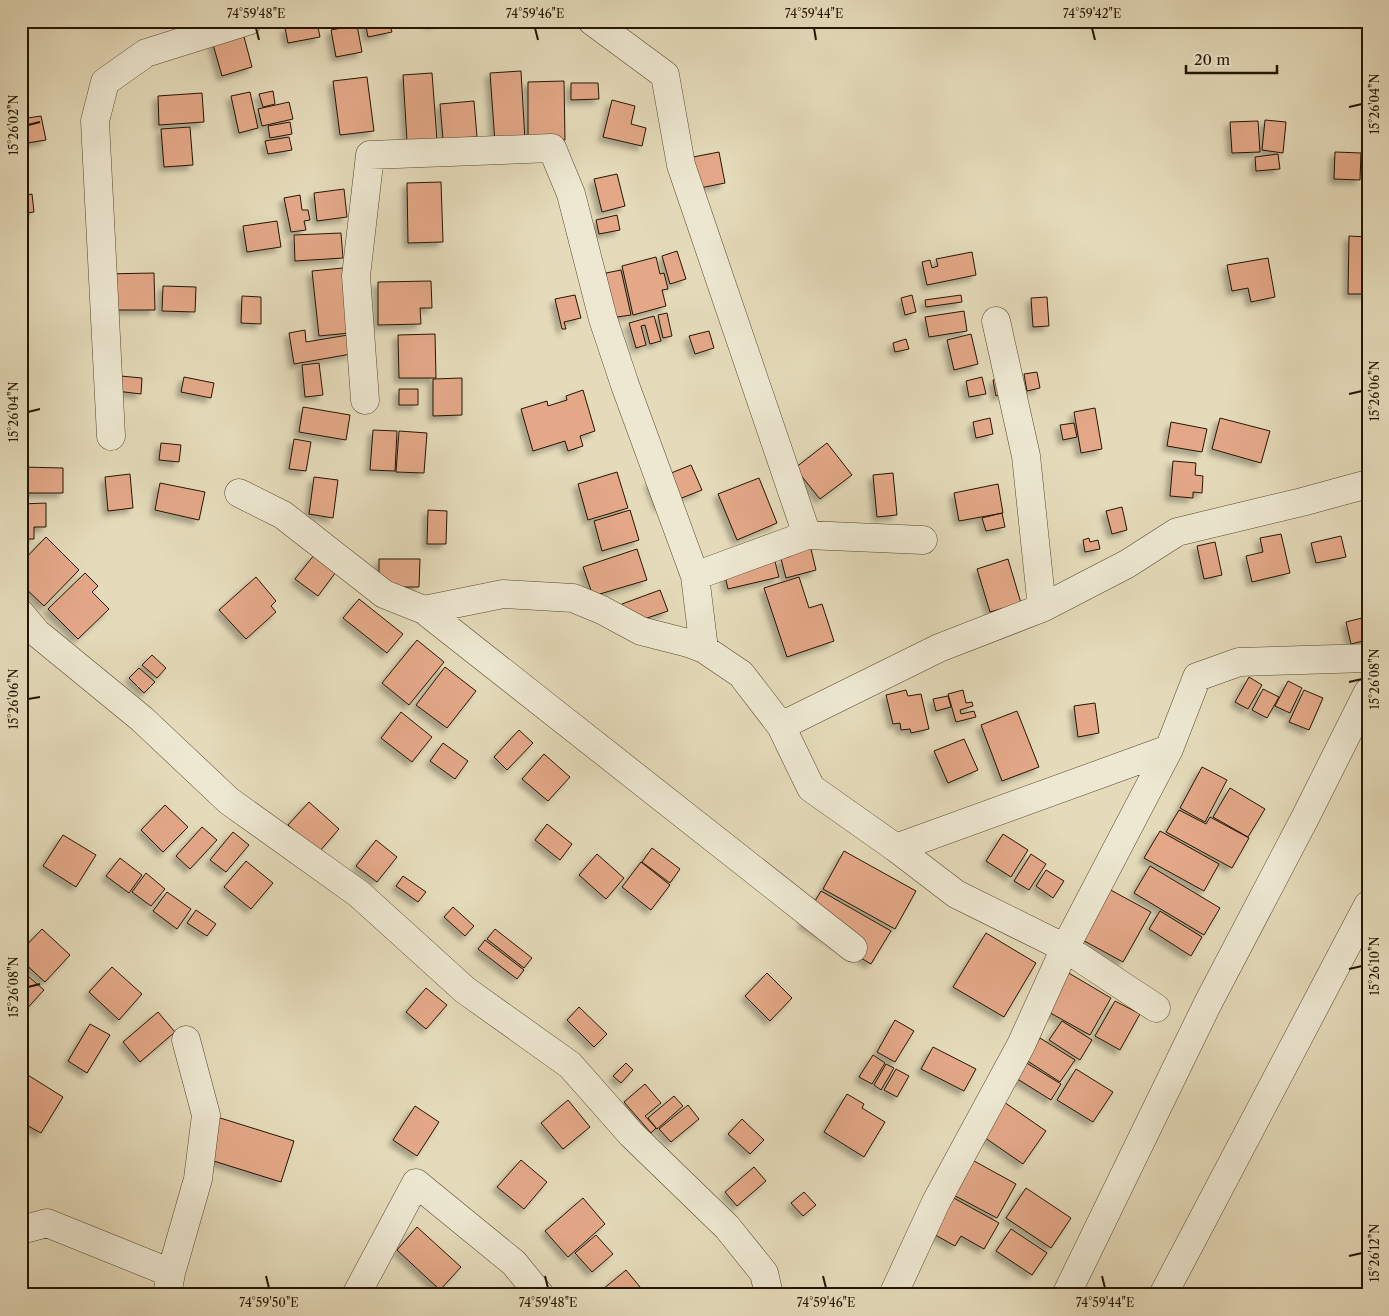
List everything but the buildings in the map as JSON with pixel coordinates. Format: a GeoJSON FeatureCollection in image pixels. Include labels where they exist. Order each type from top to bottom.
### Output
{"type":"FeatureCollection","features":[{"type":"Feature","properties":{"kind":"street"},"geometry":{"type":"LineString","coordinates":[[111,436],[95,121],[105,82],[146,53],[248,21]]}},
{"type":"Feature","properties":{"kind":"street"},"geometry":{"type":"LineString","coordinates":[[592,21],[665,75],[681,165],[807,535]]}},
{"type":"Feature","properties":{"kind":"street"},"geometry":{"type":"LineString","coordinates":[[365,400],[356,276],[370,154],[552,148],[571,194],[603,319],[625,385],[695,576],[704,649]]}},
{"type":"Feature","properties":{"kind":"street"},"geometry":{"type":"LineString","coordinates":[[996,321],[1026,456],[1042,608]]}},
{"type":"Feature","properties":{"kind":"street"},"geometry":{"type":"LineString","coordinates":[[781,726],[940,648],[1042,608],[1127,564],[1176,532],[1368,484]]}},
{"type":"Feature","properties":{"kind":"street"},"geometry":{"type":"LineString","coordinates":[[239,493],[283,515],[384,594],[424,610],[853,948]]}},
{"type":"Feature","properties":{"kind":"street"},"geometry":{"type":"LineString","coordinates":[[695,576],[807,535],[923,540]]}},
{"type":"Feature","properties":{"kind":"street"},"geometry":{"type":"LineString","coordinates":[[424,610],[503,594],[573,598],[602,610],[641,631],[704,649],[741,674],[781,726],[811,788],[896,848],[956,894],[1066,948],[1156,1008]]}},
{"type":"Feature","properties":{"kind":"street"},"geometry":{"type":"LineString","coordinates":[[21,614],[37,633],[142,719],[229,801],[359,894],[466,990],[570,1065],[631,1134],[727,1227],[764,1273],[769,1295]]}},
{"type":"Feature","properties":{"kind":"street"},"geometry":{"type":"LineString","coordinates":[[893,1295],[936,1202],[1021,1046],[1066,948],[1169,749],[1197,677],[1239,662],[1368,658]]}},
{"type":"Feature","properties":{"kind":"street"},"geometry":{"type":"LineString","coordinates":[[1066,1295],[1208,1003],[1305,818],[1368,692]]}},
{"type":"Feature","properties":{"kind":"street"},"geometry":{"type":"LineString","coordinates":[[896,848],[1169,749]]}},
{"type":"Feature","properties":{"kind":"street"},"geometry":{"type":"LineString","coordinates":[[1163,1295],[1368,905]]}},
{"type":"Feature","properties":{"kind":"street"},"geometry":{"type":"LineString","coordinates":[[21,1230],[47,1223],[169,1284],[198,1179],[206,1115],[186,1040]]}},
{"type":"Feature","properties":{"kind":"street"},"geometry":{"type":"LineString","coordinates":[[356,1295],[416,1183],[514,1263],[540,1295]]}}]}
